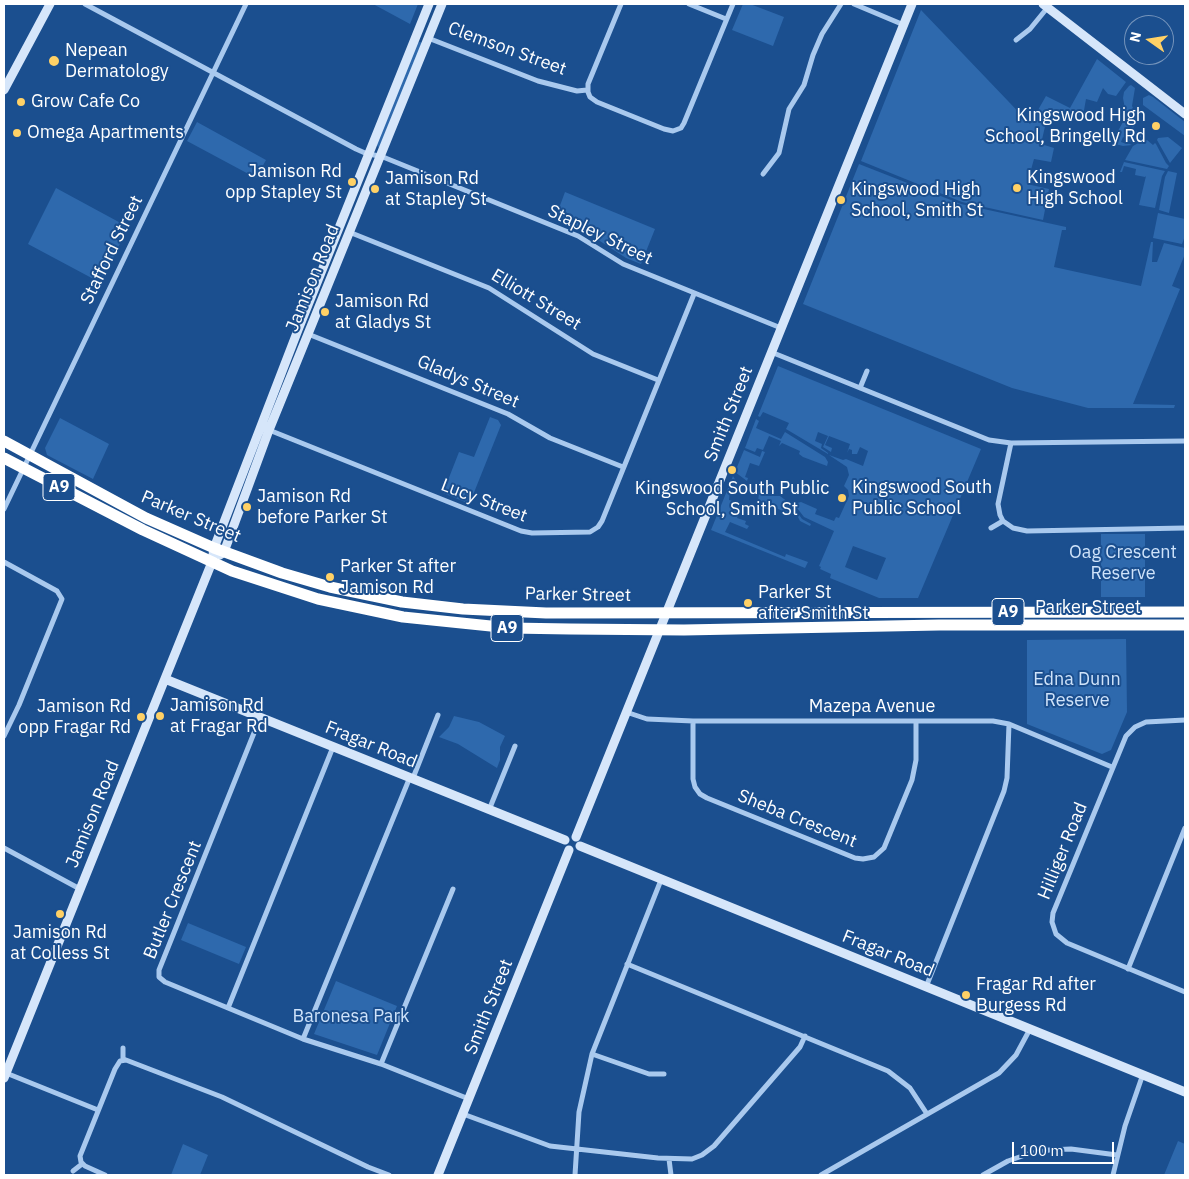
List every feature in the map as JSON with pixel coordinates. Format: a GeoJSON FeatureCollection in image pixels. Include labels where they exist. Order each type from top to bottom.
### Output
{"type":"FeatureCollection","features":[{"type":"Feature","properties":{"kind":"highway","name":"Parker Street"},"geometry":{"type":"LineString","coordinates":[[4,441],[146,518],[219,550],[282,573],[317,583],[402,602],[496,611],[667,613],[1185,612]]}},
{"type":"Feature","properties":{"kind":"highway","name":"Parker Street"},"geometry":{"type":"LineString","coordinates":[[4,458],[143,530],[232,571],[310,596],[403,617],[510,628],[659,630],[939,625],[1185,625]]}},
{"type":"Feature","properties":{"kind":"street"},"geometry":{"type":"LineString","coordinates":[[4,90],[50,4]]}},
{"type":"Feature","properties":{"kind":"street","name":"Stapley Street"},"geometry":{"type":"LineString","coordinates":[[85,4],[350,146],[369,154],[380,156],[580,237],[623,264],[781,328]]}},
{"type":"Feature","properties":{"kind":"street","name":"Stafford Street"},"geometry":{"type":"LineString","coordinates":[[4,509],[246,4]]}},
{"type":"Feature","properties":{"kind":"street","name":"Jamison Road"},"geometry":{"type":"LineString","coordinates":[[5,1076],[212,562],[219,550],[265,428],[298,330],[429,4]]}},
{"type":"Feature","properties":{"kind":"street","name":"Jamison Road"},"geometry":{"type":"LineString","coordinates":[[265,428],[308,334],[442,4]]}},
{"type":"Feature","properties":{"kind":"street"},"geometry":{"type":"LineString","coordinates":[[621,4],[587,90],[590,97],[596,102],[673,131],[678,130],[684,123],[733,4]]}},
{"type":"Feature","properties":{"kind":"street"},"geometry":{"type":"LineString","coordinates":[[688,4],[726,19]]}},
{"type":"Feature","properties":{"kind":"street"},"geometry":{"type":"LineString","coordinates":[[763,174],[779,153],[789,109],[804,85],[822,34],[841,4]]}},
{"type":"Feature","properties":{"kind":"street"},"geometry":{"type":"LineString","coordinates":[[854,4],[904,24]]}},
{"type":"Feature","properties":{"kind":"street","name":"Smith Street"},"geometry":{"type":"LineString","coordinates":[[576,837],[912,4]]}},
{"type":"Feature","properties":{"kind":"street"},"geometry":{"type":"LineString","coordinates":[[1016,40],[1030,30],[1045,5],[1185,114]]}},
{"type":"Feature","properties":{"kind":"street","name":"Clemson Street"},"geometry":{"type":"LineString","coordinates":[[417,34],[538,81],[577,91],[587,90]]}},
{"type":"Feature","properties":{"kind":"street","name":"Elliott Street"},"geometry":{"type":"LineString","coordinates":[[339,227],[489,288],[593,354],[658,380]]}},
{"type":"Feature","properties":{"kind":"street","name":"Lucy Street"},"geometry":{"type":"LineString","coordinates":[[265,428],[516,530],[527,532],[583,533],[595,529],[602,521],[694,294]]}},
{"type":"Feature","properties":{"kind":"street","name":"Gladys Street"},"geometry":{"type":"LineString","coordinates":[[298,330],[508,414],[550,438],[623,467]]}},
{"type":"Feature","properties":{"kind":"street"},"geometry":{"type":"LineString","coordinates":[[771,352],[978,437],[1010,443],[1185,442]]}},
{"type":"Feature","properties":{"kind":"street"},"geometry":{"type":"LineString","coordinates":[[860,388],[867,371]]}},
{"type":"Feature","properties":{"kind":"street"},"geometry":{"type":"LineString","coordinates":[[1010,443],[998,504],[1003,520],[1013,528],[1023,530],[1185,528]]}},
{"type":"Feature","properties":{"kind":"street"},"geometry":{"type":"LineString","coordinates":[[991,528],[1003,520]]}},
{"type":"Feature","properties":{"kind":"street"},"geometry":{"type":"LineString","coordinates":[[4,562],[57,591],[62,599],[19,705],[4,736]]}},
{"type":"Feature","properties":{"kind":"street","name":"Fragar Road"},"geometry":{"type":"LineString","coordinates":[[165,679],[566,840]]}},
{"type":"Feature","properties":{"kind":"street","name":"Mazepa Avenue"},"geometry":{"type":"LineString","coordinates":[[625,712],[647,719],[693,721],[980,720],[1008,724],[1112,767]]}},
{"type":"Feature","properties":{"kind":"street"},"geometry":{"type":"LineString","coordinates":[[303,1039],[438,715]]}},
{"type":"Feature","properties":{"kind":"street","name":"Butler Crescent"},"geometry":{"type":"LineString","coordinates":[[260,718],[158,972],[158,977],[164,982],[303,1039],[381,1064],[469,1099]]}},
{"type":"Feature","properties":{"kind":"street","name":"Hilliger Road"},"geometry":{"type":"LineString","coordinates":[[1185,720],[1151,721],[1135,727],[1126,736],[1053,913],[1052,922],[1056,934],[1062,941],[1185,992]]}},
{"type":"Feature","properties":{"kind":"street","name":"Sheba Crescent"},"geometry":{"type":"LineString","coordinates":[[693,721],[693,779],[695,787],[700,794],[855,858],[863,859],[874,857],[884,848],[912,780],[916,760],[916,721]]}},
{"type":"Feature","properties":{"kind":"street"},"geometry":{"type":"LineString","coordinates":[[926,987],[1004,791],[1007,778],[1008,724]]}},
{"type":"Feature","properties":{"kind":"street"},"geometry":{"type":"LineString","coordinates":[[489,810],[515,746]]}},
{"type":"Feature","properties":{"kind":"street"},"geometry":{"type":"LineString","coordinates":[[228,1008],[333,747]]}},
{"type":"Feature","properties":{"kind":"street"},"geometry":{"type":"LineString","coordinates":[[1128,969],[1185,828]]}},
{"type":"Feature","properties":{"kind":"street"},"geometry":{"type":"LineString","coordinates":[[569,837],[576,837],[579,840],[580,846],[574,851],[569,850],[566,847],[566,840],[569,837]]}},
{"type":"Feature","properties":{"kind":"street","name":"Fragar Road"},"geometry":{"type":"LineString","coordinates":[[580,846],[1185,1092]]}},
{"type":"Feature","properties":{"kind":"street"},"geometry":{"type":"LineString","coordinates":[[4,848],[80,889]]}},
{"type":"Feature","properties":{"kind":"street","name":"Smith Street"},"geometry":{"type":"LineString","coordinates":[[438,1175],[569,850]]}},
{"type":"Feature","properties":{"kind":"street"},"geometry":{"type":"LineString","coordinates":[[575,1175],[581,1100],[592,1054],[626,964],[661,880]]}},
{"type":"Feature","properties":{"kind":"street"},"geometry":{"type":"LineString","coordinates":[[381,1064],[453,889]]}},
{"type":"Feature","properties":{"kind":"street"},"geometry":{"type":"LineString","coordinates":[[626,964],[883,1068],[894,1074],[910,1088],[927,1114]]}},
{"type":"Feature","properties":{"kind":"street"},"geometry":{"type":"LineString","coordinates":[[821,1175],[1003,1070],[1019,1051],[1030,1029]]}},
{"type":"Feature","properties":{"kind":"street"},"geometry":{"type":"LineString","coordinates":[[463,1114],[544,1144],[669,1159],[692,1158],[710,1150],[800,1047],[805,1036]]}},
{"type":"Feature","properties":{"kind":"street"},"geometry":{"type":"LineString","coordinates":[[122,1048],[123,1060]]}},
{"type":"Feature","properties":{"kind":"street"},"geometry":{"type":"LineString","coordinates":[[592,1054],[650,1074],[664,1074]]}},
{"type":"Feature","properties":{"kind":"street"},"geometry":{"type":"LineString","coordinates":[[105,1175],[82,1164],[80,1159],[81,1152],[115,1068],[123,1060],[132,1061],[222,1097],[368,1167],[389,1175]]}},
{"type":"Feature","properties":{"kind":"street"},"geometry":{"type":"LineString","coordinates":[[1113,1175],[1117,1155],[1143,1074]]}},
{"type":"Feature","properties":{"kind":"street"},"geometry":{"type":"LineString","coordinates":[[5,1076],[98,1110]]}},
{"type":"Feature","properties":{"kind":"street"},"geometry":{"type":"LineString","coordinates":[[983,1175],[1008,1161],[1028,1154],[1049,1150],[1071,1149],[1117,1155]]}},
{"type":"Feature","properties":{"kind":"street"},"geometry":{"type":"LineString","coordinates":[[669,1159],[670,1175]]}},
{"type":"Feature","properties":{"kind":"street"},"geometry":{"type":"LineString","coordinates":[[73,1171],[82,1164]]}},
{"type":"Feature","properties":{"kind":"green space"},"geometry":{"type":"Polygon","coordinates":[[[373,4],[418,4],[410,24],[373,4]]]}},
{"type":"Feature","properties":{"kind":"green space"},"geometry":{"type":"Polygon","coordinates":[[[743,4],[750,4],[784,17],[773,46],[732,30],[743,4]]]}},
{"type":"Feature","properties":{"kind":"green space"},"geometry":{"type":"Polygon","coordinates":[[[921,10],[1030,124],[1046,96],[1070,108],[1097,59],[1126,82],[1116,96],[1108,94],[1103,88],[1097,102],[1086,99],[1083,116],[1049,109],[1041,144],[1054,148],[1051,162],[1034,159],[1027,184],[1049,189],[1043,220],[962,202],[861,161],[921,10]]]}},
{"type":"Feature","properties":{"kind":"green space"},"geometry":{"type":"Polygon","coordinates":[[[417,43],[422,43],[379,148],[376,144],[417,43]]]}},
{"type":"Feature","properties":{"kind":"green space"},"geometry":{"type":"Polygon","coordinates":[[[1131,85],[1135,88],[1132,106],[1140,115],[1133,128],[1142,136],[1133,143],[1123,137],[1121,142],[1132,145],[1123,146],[1115,144],[1114,138],[1123,122],[1125,109],[1124,92],[1131,85]]]}},
{"type":"Feature","properties":{"kind":"green space"},"geometry":{"type":"Polygon","coordinates":[[[1149,95],[1185,122],[1185,136],[1143,105],[1143,98],[1149,95]]]}},
{"type":"Feature","properties":{"kind":"green space"},"geometry":{"type":"Polygon","coordinates":[[[197,122],[266,160],[256,178],[187,141],[197,122]]]}},
{"type":"Feature","properties":{"kind":"green space"},"geometry":{"type":"Polygon","coordinates":[[[1168,137],[1182,148],[1170,163],[1157,140],[1158,138],[1168,137]]]}},
{"type":"Feature","properties":{"kind":"green space"},"geometry":{"type":"Polygon","coordinates":[[[1147,140],[1153,145],[1156,144],[1169,166],[1167,169],[1125,160],[1133,146],[1147,140]]]}},
{"type":"Feature","properties":{"kind":"green space"},"geometry":{"type":"Polygon","coordinates":[[[1124,162],[1165,171],[1162,176],[1155,208],[1139,205],[1146,176],[1135,175],[1136,169],[1124,166],[1122,172],[1120,172],[1124,162]]]}},
{"type":"Feature","properties":{"kind":"green space"},"geometry":{"type":"Polygon","coordinates":[[[859,164],[961,204],[1066,227],[1066,230],[1062,230],[1054,267],[1141,286],[1151,242],[1153,242],[1152,262],[1157,262],[1164,243],[1185,248],[1185,254],[1172,286],[1180,289],[1133,404],[1175,405],[1174,408],[1088,408],[1012,388],[803,304],[859,164]]]}},
{"type":"Feature","properties":{"kind":"green space"},"geometry":{"type":"Polygon","coordinates":[[[1168,171],[1177,173],[1169,213],[1159,210],[1165,177],[1168,171]]]}},
{"type":"Feature","properties":{"kind":"green space"},"geometry":{"type":"Polygon","coordinates":[[[56,188],[128,227],[101,283],[28,244],[56,188]]]}},
{"type":"Feature","properties":{"kind":"green space"},"geometry":{"type":"Polygon","coordinates":[[[565,192],[655,229],[641,264],[626,258],[586,232],[555,219],[565,192]]]}},
{"type":"Feature","properties":{"kind":"green space"},"geometry":{"type":"Polygon","coordinates":[[[1158,213],[1185,219],[1185,236],[1182,244],[1153,238],[1158,213]]]}},
{"type":"Feature","properties":{"kind":"green space"},"geometry":{"type":"Polygon","coordinates":[[[778,366],[981,449],[918,598],[879,598],[830,578],[831,574],[820,569],[821,567],[819,566],[834,531],[804,517],[794,504],[801,502],[817,509],[815,514],[834,521],[836,517],[839,518],[849,496],[848,490],[844,486],[849,475],[847,467],[829,455],[863,466],[868,451],[860,447],[857,454],[852,454],[852,450],[849,449],[847,453],[850,444],[829,436],[825,445],[832,448],[831,452],[823,447],[828,436],[818,432],[815,441],[822,444],[821,448],[828,454],[786,429],[789,423],[763,412],[760,417],[758,416],[778,366]],[[853,546],[845,567],[877,580],[886,558],[853,546]]]}},
{"type":"Feature","properties":{"kind":"green space"},"geometry":{"type":"Polygon","coordinates":[[[490,417],[498,420],[501,425],[471,500],[465,502],[443,493],[459,452],[474,457],[490,417]]]}},
{"type":"Feature","properties":{"kind":"green space"},"geometry":{"type":"Polygon","coordinates":[[[60,418],[109,444],[93,479],[47,455],[45,448],[60,418]]]}},
{"type":"Feature","properties":{"kind":"green space"},"geometry":{"type":"Polygon","coordinates":[[[756,419],[759,421],[756,428],[781,439],[785,432],[825,457],[828,462],[827,466],[803,457],[799,454],[800,451],[782,443],[779,446],[781,441],[769,436],[763,450],[757,448],[755,452],[745,448],[756,419]]]}},
{"type":"Feature","properties":{"kind":"green space"},"geometry":{"type":"Polygon","coordinates":[[[744,450],[760,457],[762,451],[765,452],[759,466],[750,463],[745,477],[748,478],[747,481],[735,472],[744,450]]]}},
{"type":"Feature","properties":{"kind":"green space"},"geometry":{"type":"Polygon","coordinates":[[[733,476],[736,481],[730,490],[729,500],[746,504],[743,504],[737,518],[746,521],[745,524],[749,526],[747,529],[730,522],[725,532],[785,557],[786,554],[808,562],[805,568],[711,530],[733,476]]]}},
{"type":"Feature","properties":{"kind":"green space"},"geometry":{"type":"Polygon","coordinates":[[[759,492],[770,496],[780,496],[792,505],[802,519],[811,524],[810,526],[800,521],[798,517],[763,503],[758,503],[759,492]]]}},
{"type":"Feature","properties":{"kind":"green space","name":"Oag Crescent Reserve"},"geometry":{"type":"Polygon","coordinates":[[[1101,534],[1145,534],[1145,597],[1101,597],[1101,534]]]}},
{"type":"Feature","properties":{"kind":"green space","name":"Edna Dunn Reserve"},"geometry":{"type":"Polygon","coordinates":[[[1126,639],[1127,712],[1111,750],[1102,754],[1027,724],[1027,640],[1126,639]]]}},
{"type":"Feature","properties":{"kind":"green space"},"geometry":{"type":"Polygon","coordinates":[[[454,716],[479,722],[505,736],[500,747],[500,760],[497,768],[458,744],[439,737],[449,727],[454,716]]]}},
{"type":"Feature","properties":{"kind":"green space"},"geometry":{"type":"Polygon","coordinates":[[[188,923],[246,947],[239,964],[181,940],[188,923]]]}},
{"type":"Feature","properties":{"kind":"green space","name":"Baronesa Park"},"geometry":{"type":"Polygon","coordinates":[[[336,981],[397,1006],[377,1055],[314,1034],[336,981]]]}},
{"type":"Feature","properties":{"kind":"green space"},"geometry":{"type":"Polygon","coordinates":[[[1178,1141],[1185,1144],[1185,1175],[1164,1175],[1178,1141]]]}},
{"type":"Feature","properties":{"kind":"green space"},"geometry":{"type":"Polygon","coordinates":[[[183,1144],[208,1155],[200,1175],[171,1175],[183,1144]]]}},
{"type":"Feature","properties":{"kind":"place","name":"Nepean Dermatology"},"geometry":{"type":"Point","coordinates":[54,61]}},
{"type":"Feature","properties":{"kind":"place","name":"Grow Cafe Co"},"geometry":{"type":"Point","coordinates":[21,102]}},
{"type":"Feature","properties":{"kind":"place","name":"Kingswood High School, Bringelly Rd"},"geometry":{"type":"Point","coordinates":[1156,126]}},
{"type":"Feature","properties":{"kind":"place","name":"Omega Apartments"},"geometry":{"type":"Point","coordinates":[17,133]}},
{"type":"Feature","properties":{"kind":"place","name":"Jamison Rd opp Stapley St"},"geometry":{"type":"Point","coordinates":[352,182]}},
{"type":"Feature","properties":{"kind":"place","name":"Kingswood High School"},"geometry":{"type":"Point","coordinates":[1017,188]}},
{"type":"Feature","properties":{"kind":"place","name":"Jamison Rd at Stapley St"},"geometry":{"type":"Point","coordinates":[375,189]}},
{"type":"Feature","properties":{"kind":"place","name":"Kingswood High School, Smith St"},"geometry":{"type":"Point","coordinates":[841,200]}},
{"type":"Feature","properties":{"kind":"place","name":"Jamison Rd at Gladys St"},"geometry":{"type":"Point","coordinates":[325,312]}},
{"type":"Feature","properties":{"kind":"place","name":"Kingswood South Public School, Smith St"},"geometry":{"type":"Point","coordinates":[732,470]}},
{"type":"Feature","properties":{"kind":"place","name":"Kingswood South Public School"},"geometry":{"type":"Point","coordinates":[842,498]}},
{"type":"Feature","properties":{"kind":"place","name":"Jamison Rd before Parker St"},"geometry":{"type":"Point","coordinates":[247,507]}},
{"type":"Feature","properties":{"kind":"place","name":"Parker St after Jamison Rd"},"geometry":{"type":"Point","coordinates":[330,577]}},
{"type":"Feature","properties":{"kind":"place","name":"Parker St after Smith St"},"geometry":{"type":"Point","coordinates":[748,603]}},
{"type":"Feature","properties":{"kind":"place","name":"Jamison Rd at Fragar Rd"},"geometry":{"type":"Point","coordinates":[160,716]}},
{"type":"Feature","properties":{"kind":"place","name":"Jamison Rd opp Fragar Rd"},"geometry":{"type":"Point","coordinates":[141,717]}},
{"type":"Feature","properties":{"kind":"place","name":"Jamison Rd at Colless St"},"geometry":{"type":"Point","coordinates":[60,914]}},
{"type":"Feature","properties":{"kind":"place","name":"Fragar Rd after Burgess Rd"},"geometry":{"type":"Point","coordinates":[966,995]}}]}
